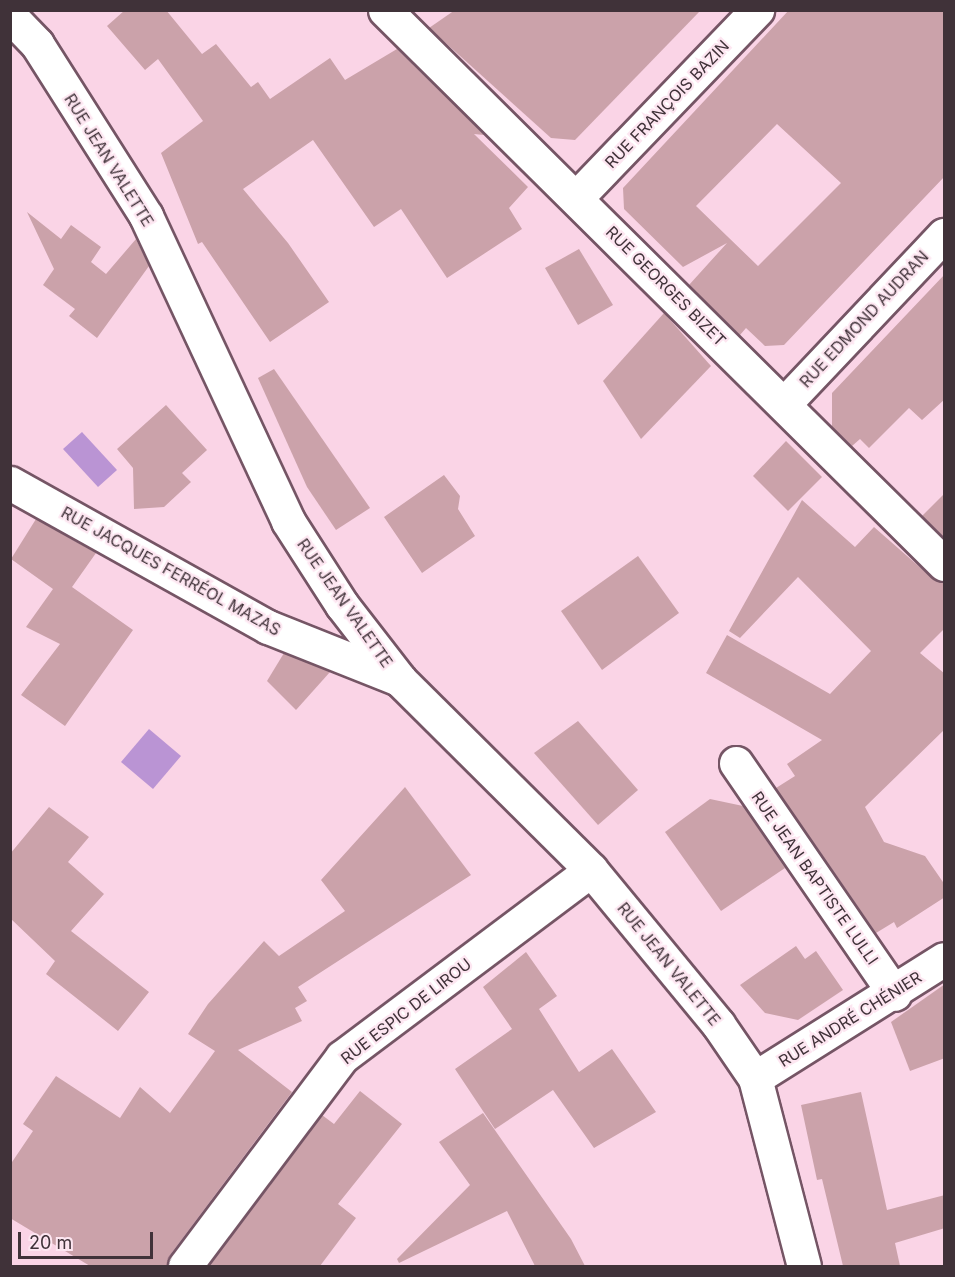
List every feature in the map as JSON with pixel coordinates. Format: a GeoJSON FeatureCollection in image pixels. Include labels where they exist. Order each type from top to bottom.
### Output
{"type":"FeatureCollection","features":[{"type":"Feature","properties":{"kind":"street","name":"RUE GEORGES BIZET"},"geometry":{"type":"LineString","coordinates":[[385,10],[945,564]]}},
{"type":"Feature","properties":{"kind":"street","name":"RUE FRANÇOIS BAZIN"},"geometry":{"type":"LineString","coordinates":[[577,198],[757,10]]}},
{"type":"Feature","properties":{"kind":"street","name":"RUE JEAN VALETTE"},"geometry":{"type":"LineString","coordinates":[[10,15],[37,44],[146,216],[288,521],[342,605],[400,680],[591,870],[718,1024],[754,1078],[804,1266]]}},
{"type":"Feature","properties":{"kind":"street","name":"RUE EDMOND AUDRAN"},"geometry":{"type":"LineString","coordinates":[[784,404],[945,235]]}},
{"type":"Feature","properties":{"kind":"street","name":"RUE JACQUES FERRÉOL MAZAS"},"geometry":{"type":"LineString","coordinates":[[10,483],[268,627],[400,680]]}},
{"type":"Feature","properties":{"kind":"street","name":"RUE JEAN BAPTISTE LULLI"},"geometry":{"type":"LineString","coordinates":[[736,763],[894,994]]}},
{"type":"Feature","properties":{"kind":"street","name":"RUE ESPIC DE LIROU"},"geometry":{"type":"LineString","coordinates":[[185,1266],[342,1057],[591,870]]}},
{"type":"Feature","properties":{"kind":"street","name":"RUE ANDRÉ CHÉNIER"},"geometry":{"type":"LineString","coordinates":[[754,1078],[894,994],[945,959]]}},
{"type":"Feature","properties":{"kind":"shaded area"},"geometry":{"type":"Polygon","coordinates":[[[82,432],[117,470],[98,487],[63,449],[82,432]]]}},
{"type":"Feature","properties":{"kind":"shaded area"},"geometry":{"type":"Polygon","coordinates":[[[149,729],[181,756],[153,789],[121,762],[149,729]]]}},
{"type":"Feature","properties":{"kind":"building"},"geometry":{"type":"Polygon","coordinates":[[[125,10],[166,10],[202,54],[216,44],[251,87],[258,82],[270,99],[330,58],[345,80],[397,49],[484,135],[474,134],[528,187],[509,208],[522,229],[447,278],[401,209],[374,227],[313,140],[243,189],[288,243],[329,302],[270,342],[202,242],[198,244],[161,153],[203,121],[158,59],[145,70],[107,26],[125,10]]]}},
{"type":"Feature","properties":{"kind":"building"},"geometry":{"type":"Polygon","coordinates":[[[455,10],[701,10],[575,140],[551,138],[429,28],[455,10]]]}},
{"type":"Feature","properties":{"kind":"building"},"geometry":{"type":"Polygon","coordinates":[[[789,10],[945,10],[945,176],[784,345],[765,346],[746,328],[740,335],[689,285],[727,243],[683,267],[624,209],[623,188],[789,10]],[[777,124],[696,206],[758,266],[841,183],[777,124]]]}},
{"type":"Feature","properties":{"kind":"building"},"geometry":{"type":"Polygon","coordinates":[[[27,212],[61,239],[71,225],[101,247],[91,262],[106,274],[136,239],[149,266],[97,338],[69,316],[75,309],[43,285],[54,269],[27,212]]]}},
{"type":"Feature","properties":{"kind":"building"},"geometry":{"type":"Polygon","coordinates":[[[579,249],[613,305],[578,325],[545,268],[579,249]]]}},
{"type":"Feature","properties":{"kind":"building"},"geometry":{"type":"Polygon","coordinates":[[[945,274],[945,399],[922,420],[909,408],[869,448],[860,439],[852,446],[832,427],[832,393],[945,274]]]}},
{"type":"Feature","properties":{"kind":"building"},"geometry":{"type":"Polygon","coordinates":[[[664,313],[711,366],[641,439],[603,381],[664,313]]]}},
{"type":"Feature","properties":{"kind":"building"},"geometry":{"type":"Polygon","coordinates":[[[274,369],[370,508],[336,530],[307,487],[258,378],[274,369]]]}},
{"type":"Feature","properties":{"kind":"building"},"geometry":{"type":"Polygon","coordinates":[[[166,405],[207,450],[182,473],[191,482],[164,507],[134,509],[133,468],[117,449],[166,405]]]}},
{"type":"Feature","properties":{"kind":"building"},"geometry":{"type":"Polygon","coordinates":[[[786,441],[822,477],[788,511],[753,476],[786,441]]]}},
{"type":"Feature","properties":{"kind":"building"},"geometry":{"type":"Polygon","coordinates":[[[444,475],[460,496],[458,509],[475,536],[422,573],[384,517],[444,475]]]}},
{"type":"Feature","properties":{"kind":"building"},"geometry":{"type":"Polygon","coordinates":[[[945,493],[945,538],[922,516],[945,493]]]}},
{"type":"Feature","properties":{"kind":"building"},"geometry":{"type":"Polygon","coordinates":[[[802,500],[855,547],[874,527],[931,577],[945,582],[945,628],[920,653],[945,674],[945,729],[865,807],[884,842],[925,856],[945,885],[945,897],[897,928],[894,922],[876,933],[776,788],[795,776],[787,764],[822,740],[706,673],[727,635],[830,694],[871,651],[798,577],[740,638],[729,631],[802,500]]]}},
{"type":"Feature","properties":{"kind":"building"},"geometry":{"type":"Polygon","coordinates":[[[36,519],[96,553],[72,587],[133,630],[65,726],[21,695],[60,644],[26,627],[53,589],[11,559],[36,519]]]}},
{"type":"Feature","properties":{"kind":"building"},"geometry":{"type":"Polygon","coordinates":[[[638,556],[679,613],[602,670],[561,611],[638,556]]]}},
{"type":"Feature","properties":{"kind":"building"},"geometry":{"type":"Polygon","coordinates":[[[284,653],[330,672],[296,710],[267,681],[284,653]]]}},
{"type":"Feature","properties":{"kind":"building"},"geometry":{"type":"Polygon","coordinates":[[[578,721],[638,790],[598,825],[534,753],[578,721]]]}},
{"type":"Feature","properties":{"kind":"building"},"geometry":{"type":"Polygon","coordinates":[[[405,787],[471,875],[298,987],[307,1001],[295,1008],[302,1021],[238,1050],[292,1092],[170,1255],[167,1266],[90,1266],[10,1218],[10,1165],[33,1131],[23,1124],[56,1076],[120,1118],[140,1087],[170,1113],[215,1051],[188,1034],[208,1004],[264,941],[279,956],[345,911],[321,880],[405,787]]]}},
{"type":"Feature","properties":{"kind":"building"},"geometry":{"type":"Polygon","coordinates":[[[710,799],[743,806],[785,868],[721,911],[665,832],[710,799]]]}},
{"type":"Feature","properties":{"kind":"building"},"geometry":{"type":"Polygon","coordinates":[[[49,807],[89,837],[68,862],[104,894],[71,931],[149,992],[118,1031],[46,974],[55,961],[10,918],[10,854],[49,807]]]}},
{"type":"Feature","properties":{"kind":"building"},"geometry":{"type":"Polygon","coordinates":[[[796,946],[805,959],[816,951],[843,990],[798,1020],[765,1013],[740,985],[796,946]]]}},
{"type":"Feature","properties":{"kind":"building"},"geometry":{"type":"Polygon","coordinates":[[[526,952],[557,996],[539,1009],[579,1072],[612,1049],[656,1112],[594,1148],[553,1090],[495,1129],[455,1069],[512,1029],[483,987],[526,952]]]}},
{"type":"Feature","properties":{"kind":"building"},"geometry":{"type":"Polygon","coordinates":[[[945,984],[945,1058],[910,1071],[891,1022],[945,984]]]}},
{"type":"Feature","properties":{"kind":"building"},"geometry":{"type":"Polygon","coordinates":[[[360,1091],[402,1124],[338,1204],[356,1218],[320,1266],[208,1266],[322,1115],[334,1124],[360,1091]]]}},
{"type":"Feature","properties":{"kind":"building"},"geometry":{"type":"Polygon","coordinates":[[[861,1092],[887,1210],[945,1195],[945,1228],[895,1243],[900,1266],[843,1266],[822,1179],[817,1180],[801,1105],[861,1092]]]}},
{"type":"Feature","properties":{"kind":"building"},"geometry":{"type":"Polygon","coordinates":[[[483,1113],[571,1239],[585,1266],[535,1266],[507,1211],[399,1263],[397,1259],[470,1185],[439,1142],[483,1113]]]}}]}
